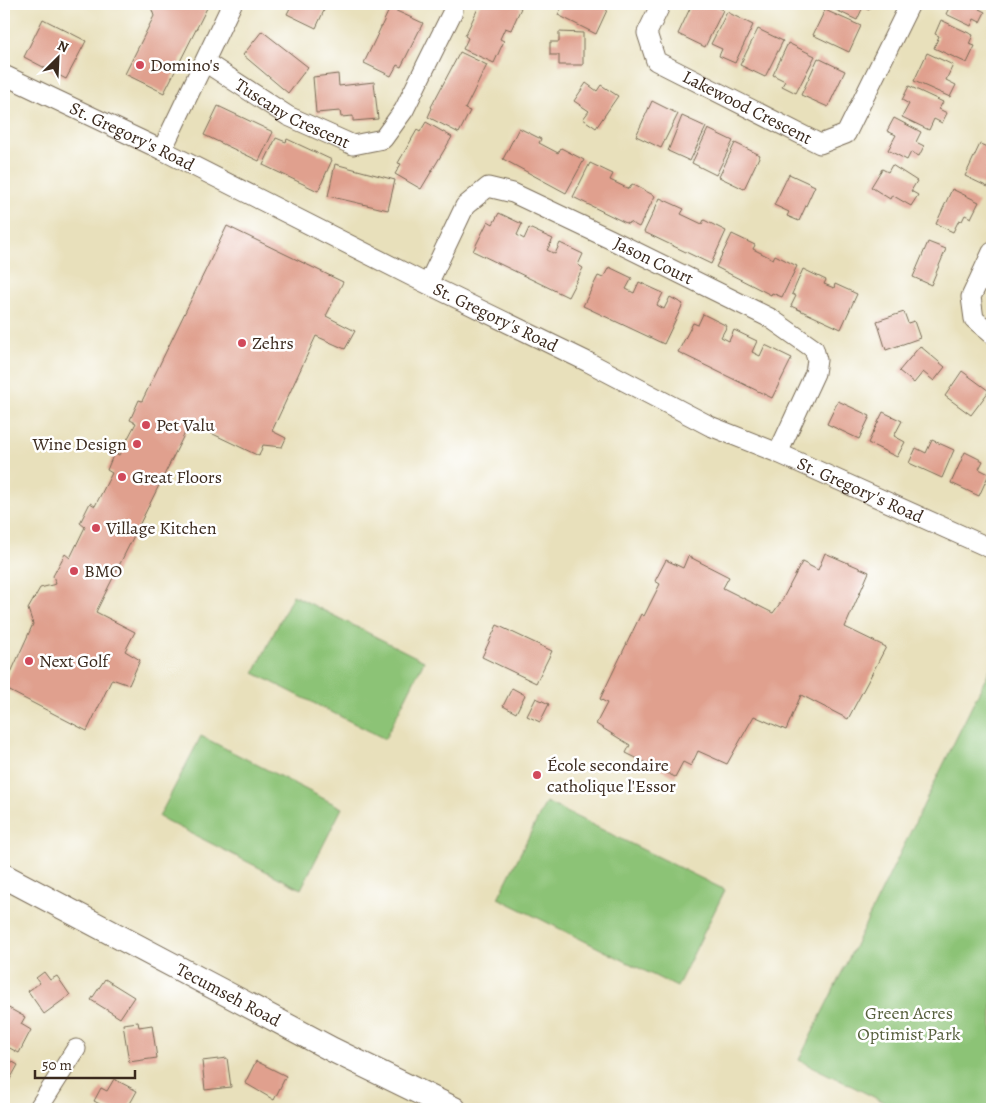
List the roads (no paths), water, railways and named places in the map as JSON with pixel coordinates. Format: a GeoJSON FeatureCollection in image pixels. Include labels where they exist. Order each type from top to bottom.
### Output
{"type":"FeatureCollection","features":[{"type":"Feature","properties":{"kind":"main road","name":"Tecumseh Road"},"geometry":{"type":"LineString","coordinates":[[4,876],[333,1050],[454,1109]]}},
{"type":"Feature","properties":{"kind":"street"},"geometry":{"type":"LineString","coordinates":[[162,150],[232,4]]}},
{"type":"Feature","properties":{"kind":"street","name":"Tuscany Crescent"},"geometry":{"type":"LineString","coordinates":[[205,62],[288,116],[353,145],[383,139],[404,110],[453,11],[453,4]]}},
{"type":"Feature","properties":{"kind":"street","name":"Lakewood Crescent"},"geometry":{"type":"LineString","coordinates":[[661,4],[646,33],[656,62],[820,144],[846,134],[910,4]]}},
{"type":"Feature","properties":{"kind":"street","name":"St. Gregory's Road"},"geometry":{"type":"LineString","coordinates":[[4,75],[162,150],[588,362],[710,426],[778,453],[992,549]]}},
{"type":"Feature","properties":{"kind":"street","name":"Jason Court"},"geometry":{"type":"LineString","coordinates":[[428,284],[465,206],[488,187],[513,193],[610,239],[770,318],[814,349],[817,360],[815,373],[778,453]]}},
{"type":"Feature","properties":{"kind":"street"},"geometry":{"type":"LineString","coordinates":[[992,252],[971,297],[974,319],[992,334]]}},
{"type":"Feature","properties":{"kind":"street"},"geometry":{"type":"LineString","coordinates":[[38,1109],[76,1049]]}},
{"type":"Feature","properties":{"kind":"place","name":"Domino's"},"geometry":{"type":"Point","coordinates":[140,65]}},
{"type":"Feature","properties":{"kind":"place","name":"Zehrs"},"geometry":{"type":"Point","coordinates":[242,343]}},
{"type":"Feature","properties":{"kind":"place","name":"Pet Valu"},"geometry":{"type":"Point","coordinates":[146,425]}},
{"type":"Feature","properties":{"kind":"place","name":"Wine Design"},"geometry":{"type":"Point","coordinates":[137,444]}},
{"type":"Feature","properties":{"kind":"place","name":"Great Floors"},"geometry":{"type":"Point","coordinates":[122,477]}},
{"type":"Feature","properties":{"kind":"place","name":"Village Kitchen"},"geometry":{"type":"Point","coordinates":[96,528]}},
{"type":"Feature","properties":{"kind":"place","name":"BMO"},"geometry":{"type":"Point","coordinates":[74,571]}},
{"type":"Feature","properties":{"kind":"place","name":"Next Golf"},"geometry":{"type":"Point","coordinates":[29,661]}},
{"type":"Feature","properties":{"kind":"place","name":"École secondaire catholique l'Essor"},"geometry":{"type":"Point","coordinates":[537,775]}},
{"type":"Feature","properties":{"kind":"park label","name":"Green Acres Optimist Park"},"geometry":{"type":"Point","coordinates":[909,1023]}}]}
